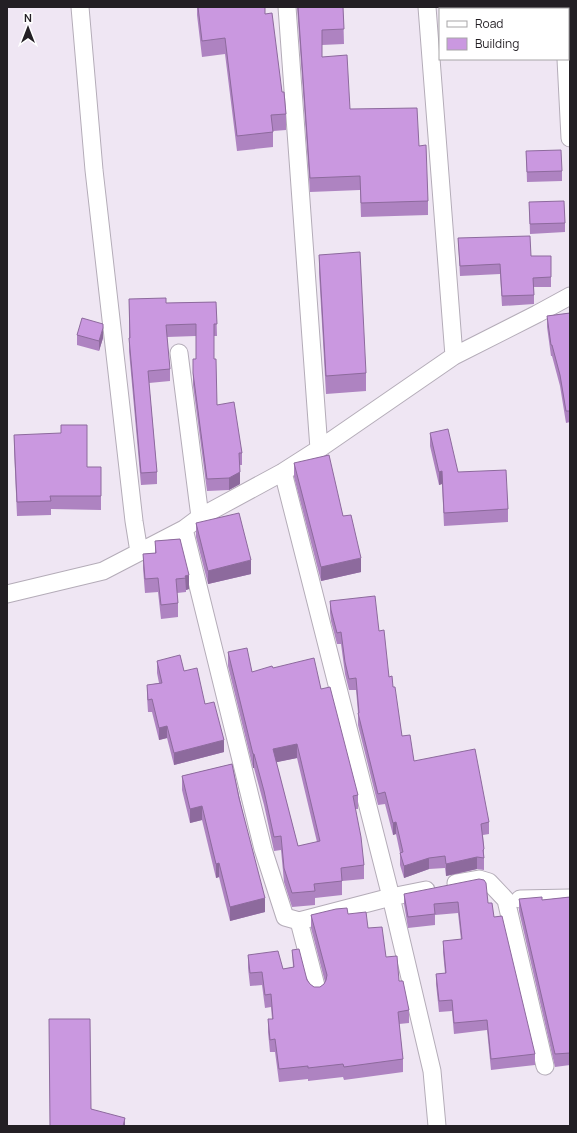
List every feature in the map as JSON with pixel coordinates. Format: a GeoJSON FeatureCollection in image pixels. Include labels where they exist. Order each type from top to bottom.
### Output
{"type":"FeatureCollection","features":[{"type":"Feature","properties":{"kind":"street"},"geometry":{"type":"LineString","coordinates":[[80,7],[94,170],[134,521],[139,552]]}},
{"type":"Feature","properties":{"kind":"street"},"geometry":{"type":"LineString","coordinates":[[287,7],[319,449]]}},
{"type":"Feature","properties":{"kind":"street"},"geometry":{"type":"LineString","coordinates":[[427,7],[454,356]]}},
{"type":"Feature","properties":{"kind":"street"},"geometry":{"type":"LineString","coordinates":[[566,60],[570,138]]}},
{"type":"Feature","properties":{"kind":"street"},"geometry":{"type":"LineString","coordinates":[[7,594],[103,571],[184,529],[200,517],[283,472],[319,449],[454,356],[570,296]]}},
{"type":"Feature","properties":{"kind":"street"},"geometry":{"type":"LineString","coordinates":[[179,353],[200,517]]}},
{"type":"Feature","properties":{"kind":"street"},"geometry":{"type":"LineString","coordinates":[[283,472],[391,897],[432,1071],[437,1126]]}},
{"type":"Feature","properties":{"kind":"street"},"geometry":{"type":"LineString","coordinates":[[184,529],[263,849],[285,916],[299,921],[391,897],[479,879],[489,882],[506,900],[545,1066]]}},
{"type":"Feature","properties":{"kind":"street"},"geometry":{"type":"LineString","coordinates":[[506,900],[570,898]]}},
{"type":"Feature","properties":{"kind":"street"},"geometry":{"type":"LineString","coordinates":[[299,921],[317,990]]}},
{"type":"Feature","properties":{"kind":"building"},"geometry":{"type":"Polygon","coordinates":[[[198,7],[265,7],[265,14],[272,13],[286,114],[271,115],[273,132],[237,136],[225,38],[202,41],[198,7]]]}},
{"type":"Feature","properties":{"kind":"building"},"geometry":{"type":"Polygon","coordinates":[[[298,7],[343,7],[344,29],[322,30],[322,57],[347,55],[350,109],[417,108],[419,146],[426,145],[428,201],[361,203],[360,176],[310,178],[298,7]]]}},
{"type":"Feature","properties":{"kind":"building"},"geometry":{"type":"Polygon","coordinates":[[[561,150],[562,171],[527,172],[526,151],[561,150]]]}},
{"type":"Feature","properties":{"kind":"building"},"geometry":{"type":"Polygon","coordinates":[[[564,201],[565,223],[530,224],[529,202],[564,201]]]}},
{"type":"Feature","properties":{"kind":"building"},"geometry":{"type":"Polygon","coordinates":[[[530,236],[531,256],[551,256],[551,277],[533,278],[534,295],[502,296],[500,264],[460,266],[458,238],[530,236]]]}},
{"type":"Feature","properties":{"kind":"building"},"geometry":{"type":"Polygon","coordinates":[[[360,252],[366,373],[326,376],[319,255],[360,252]]]}},
{"type":"Feature","properties":{"kind":"building"},"geometry":{"type":"Polygon","coordinates":[[[166,298],[166,303],[216,302],[217,324],[214,324],[214,359],[216,359],[217,405],[234,402],[242,453],[239,453],[240,472],[229,478],[207,479],[193,373],[193,359],[196,359],[196,324],[166,325],[170,369],[148,371],[157,472],[141,473],[129,338],[129,299],[166,298]]]}},
{"type":"Feature","properties":{"kind":"building"},"geometry":{"type":"Polygon","coordinates":[[[570,313],[570,411],[566,411],[560,375],[551,345],[547,316],[570,313]]]}},
{"type":"Feature","properties":{"kind":"building"},"geometry":{"type":"Polygon","coordinates":[[[82,318],[103,324],[99,341],[77,335],[82,318]]]}},
{"type":"Feature","properties":{"kind":"building"},"geometry":{"type":"Polygon","coordinates":[[[61,425],[87,425],[87,467],[101,467],[101,496],[50,496],[51,501],[17,502],[14,435],[61,433],[61,425]]]}},
{"type":"Feature","properties":{"kind":"building"},"geometry":{"type":"Polygon","coordinates":[[[448,429],[458,472],[506,470],[508,509],[444,513],[442,471],[439,472],[430,433],[448,429]]]}},
{"type":"Feature","properties":{"kind":"building"},"geometry":{"type":"Polygon","coordinates":[[[329,455],[343,516],[351,515],[361,558],[321,567],[294,463],[329,455]]]}},
{"type":"Feature","properties":{"kind":"building"},"geometry":{"type":"Polygon","coordinates":[[[239,513],[251,560],[208,571],[196,523],[239,513]]]}},
{"type":"Feature","properties":{"kind":"building"},"geometry":{"type":"Polygon","coordinates":[[[180,539],[189,575],[185,576],[186,578],[176,579],[178,603],[161,605],[158,578],[145,579],[143,554],[156,553],[155,541],[180,539]]]}},
{"type":"Feature","properties":{"kind":"building"},"geometry":{"type":"Polygon","coordinates":[[[375,596],[379,631],[384,630],[389,677],[392,676],[393,687],[395,687],[402,736],[410,735],[414,761],[475,749],[489,822],[481,824],[484,858],[477,857],[446,864],[445,856],[429,858],[404,866],[400,853],[403,852],[396,822],[393,823],[385,792],[378,794],[358,713],[356,678],[349,679],[341,632],[337,633],[330,601],[375,596]]]}},
{"type":"Feature","properties":{"kind":"building"},"geometry":{"type":"Polygon","coordinates":[[[247,648],[252,672],[272,666],[273,668],[314,658],[321,689],[330,687],[358,795],[353,796],[361,837],[364,865],[341,868],[342,881],[314,884],[315,891],[292,893],[284,868],[281,836],[274,837],[264,791],[253,754],[228,652],[247,648]],[[297,744],[273,749],[298,846],[320,841],[297,744]]]}},
{"type":"Feature","properties":{"kind":"building"},"geometry":{"type":"Polygon","coordinates":[[[180,655],[184,671],[197,668],[205,704],[214,702],[224,740],[174,753],[167,726],[159,728],[152,699],[148,700],[147,685],[162,683],[157,661],[180,655]]]}},
{"type":"Feature","properties":{"kind":"building"},"geometry":{"type":"Polygon","coordinates":[[[232,764],[239,798],[265,898],[230,907],[219,863],[216,864],[202,806],[190,809],[182,776],[232,764]]]}},
{"type":"Feature","properties":{"kind":"building"},"geometry":{"type":"Polygon","coordinates":[[[479,879],[484,880],[486,883],[488,903],[492,903],[494,917],[502,916],[535,1054],[491,1059],[487,1020],[454,1023],[452,1000],[439,1001],[436,974],[446,973],[443,941],[462,939],[458,902],[434,904],[435,914],[408,917],[404,894],[479,879]]]}},
{"type":"Feature","properties":{"kind":"building"},"geometry":{"type":"Polygon","coordinates":[[[542,897],[542,900],[570,897],[570,1053],[555,1054],[519,899],[542,897]]]}},
{"type":"Feature","properties":{"kind":"building"},"geometry":{"type":"Polygon","coordinates":[[[347,908],[348,914],[366,912],[368,928],[382,927],[386,957],[397,956],[399,981],[403,981],[409,1010],[398,1012],[403,1059],[344,1067],[343,1064],[308,1068],[308,1066],[279,1069],[275,1039],[270,1040],[268,1019],[273,1019],[271,994],[265,995],[262,972],[250,973],[248,955],[278,951],[283,969],[294,967],[292,950],[299,949],[307,980],[314,987],[320,987],[324,984],[327,975],[311,915],[347,908]]]}},
{"type":"Feature","properties":{"kind":"building"},"geometry":{"type":"Polygon","coordinates":[[[49,1019],[90,1019],[91,1109],[125,1118],[123,1126],[50,1126],[49,1019]]]}}]}
